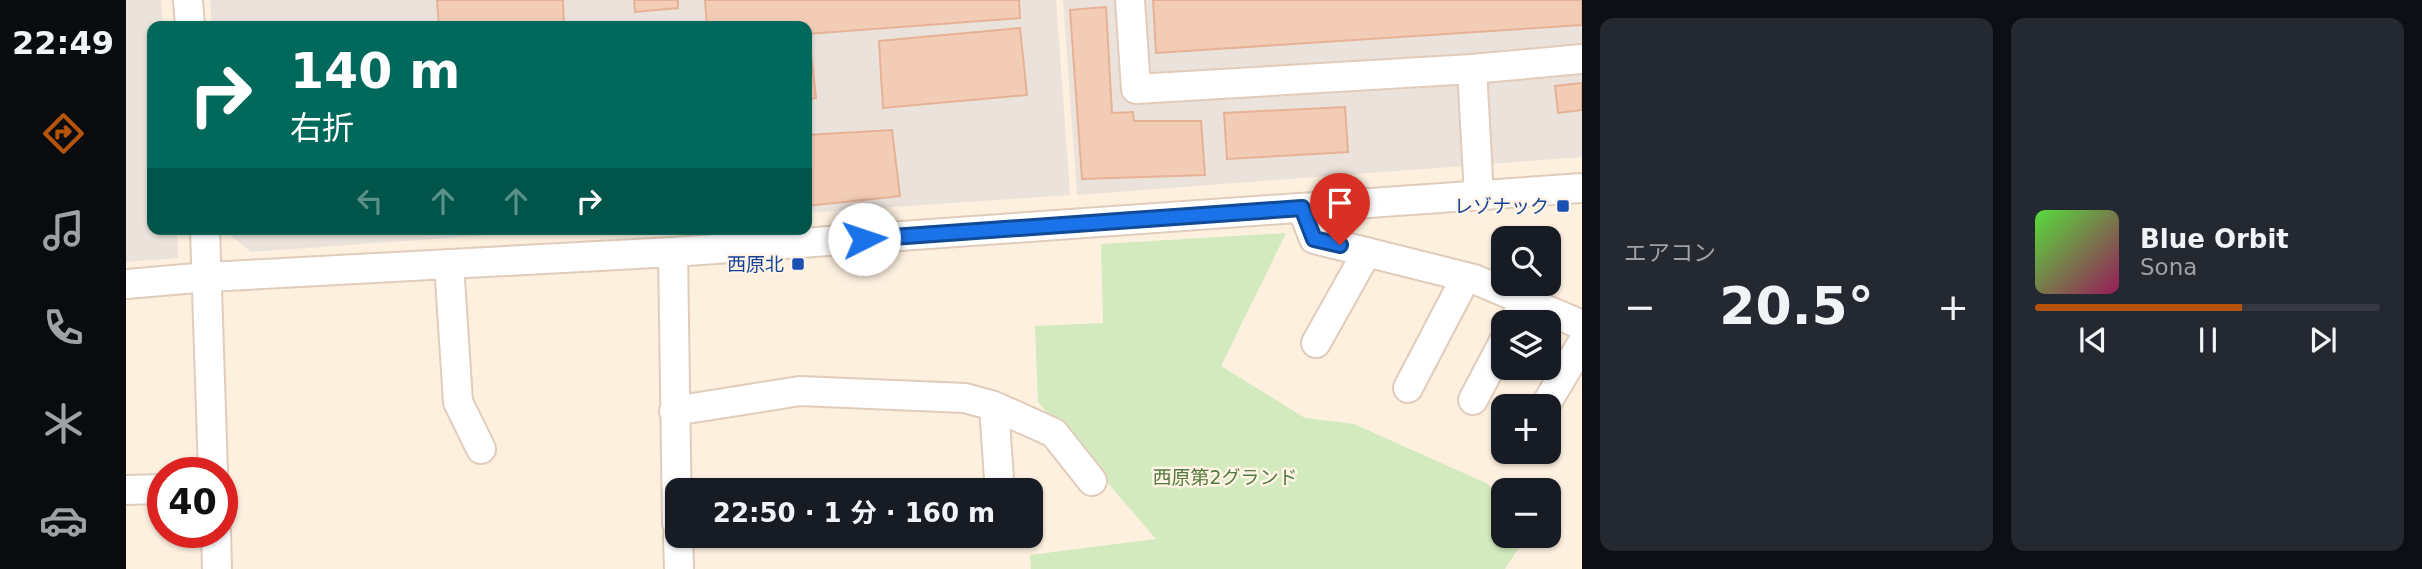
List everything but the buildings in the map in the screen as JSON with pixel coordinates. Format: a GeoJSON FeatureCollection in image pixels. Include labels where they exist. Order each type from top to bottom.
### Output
{"type":"FeatureCollection","features":[{"type":"Feature","properties":{"kind":"street"},"geometry":{"type":"LineString","coordinates":[[188,0],[190,21]]}},
{"type":"Feature","properties":{"kind":"street"},"geometry":{"type":"LineString","coordinates":[[1130,0],[1136,89],[1472,69],[1582,59]]}},
{"type":"Feature","properties":{"kind":"street"},"geometry":{"type":"LineString","coordinates":[[1472,69],[1479,196]]}},
{"type":"Feature","properties":{"kind":"street"},"geometry":{"type":"LineString","coordinates":[[126,284],[208,277],[673,252],[1582,188]]}},
{"type":"Feature","properties":{"kind":"street"},"geometry":{"type":"LineString","coordinates":[[1302,208],[1314,239],[1466,277],[1518,310]]}},
{"type":"Feature","properties":{"kind":"street"},"geometry":{"type":"LineString","coordinates":[[205,235],[214,457]]}},
{"type":"Feature","properties":{"kind":"street"},"geometry":{"type":"LineString","coordinates":[[673,252],[676,478]]}},
{"type":"Feature","properties":{"kind":"street"},"geometry":{"type":"LineString","coordinates":[[1317,343],[1367,252]]}},
{"type":"Feature","properties":{"kind":"street"},"geometry":{"type":"LineString","coordinates":[[449,264],[458,402],[481,449]]}},
{"type":"Feature","properties":{"kind":"street"},"geometry":{"type":"LineString","coordinates":[[1408,388],[1466,277]]}},
{"type":"Feature","properties":{"kind":"street"},"geometry":{"type":"LineString","coordinates":[[1561,320],[1582,325]]}},
{"type":"Feature","properties":{"kind":"street"},"geometry":{"type":"LineString","coordinates":[[1552,394],[1582,343]]}},
{"type":"Feature","properties":{"kind":"street"},"geometry":{"type":"LineString","coordinates":[[1473,400],[1491,366]]}},
{"type":"Feature","properties":{"kind":"street"},"geometry":{"type":"LineString","coordinates":[[674,411],[800,391],[965,398],[994,406],[1054,433],[1092,481]]}},
{"type":"Feature","properties":{"kind":"street"},"geometry":{"type":"LineString","coordinates":[[994,406],[999,478]]}},
{"type":"Feature","properties":{"kind":"street"},"geometry":{"type":"LineString","coordinates":[[126,490],[147,489]]}},
{"type":"Feature","properties":{"kind":"street"},"geometry":{"type":"LineString","coordinates":[[216,548],[217,569]]}},
{"type":"Feature","properties":{"kind":"street"},"geometry":{"type":"LineString","coordinates":[[678,548],[679,569]]}},
{"type":"Feature","properties":{"kind":"shaded area"},"geometry":{"type":"Polygon","coordinates":[[[126,0],[161,0],[163,21],[147,21],[147,235],[177,235],[178,258],[126,262],[126,0]]]}},
{"type":"Feature","properties":{"kind":"shaded area"},"geometry":{"type":"Polygon","coordinates":[[[210,0],[1056,0],[1070,195],[812,213],[812,21],[212,21],[210,0]]]}},
{"type":"Feature","properties":{"kind":"shaded area"},"geometry":{"type":"Polygon","coordinates":[[[1063,0],[1582,0],[1582,157],[1077,195],[1063,0]]]}},
{"type":"Feature","properties":{"kind":"shaded area"},"geometry":{"type":"Polygon","coordinates":[[[230,235],[489,235],[251,252],[230,235]]]}},
{"type":"Feature","properties":{"kind":"green space","name":"西原第2グランド"},"geometry":{"type":"Polygon","coordinates":[[[1286,233],[1221,366],[1305,418],[1354,424],[1486,483],[1491,487],[1491,548],[1519,548],[1505,569],[1031,569],[1030,555],[1156,539],[1038,402],[1035,326],[1103,323],[1101,244],[1286,233]]]}},
{"type":"Feature","properties":{"kind":"place","name":"レゾナック"},"geometry":{"type":"Point","coordinates":[1563,206]}},
{"type":"Feature","properties":{"kind":"place","name":"西原北"},"geometry":{"type":"Point","coordinates":[798,264]}},
{"type":"Feature","properties":{"kind":"route"},"geometry":{"type":"LineString","coordinates":[[864,239],[1302,208],[1314,239],[1340,245]]}}]}
